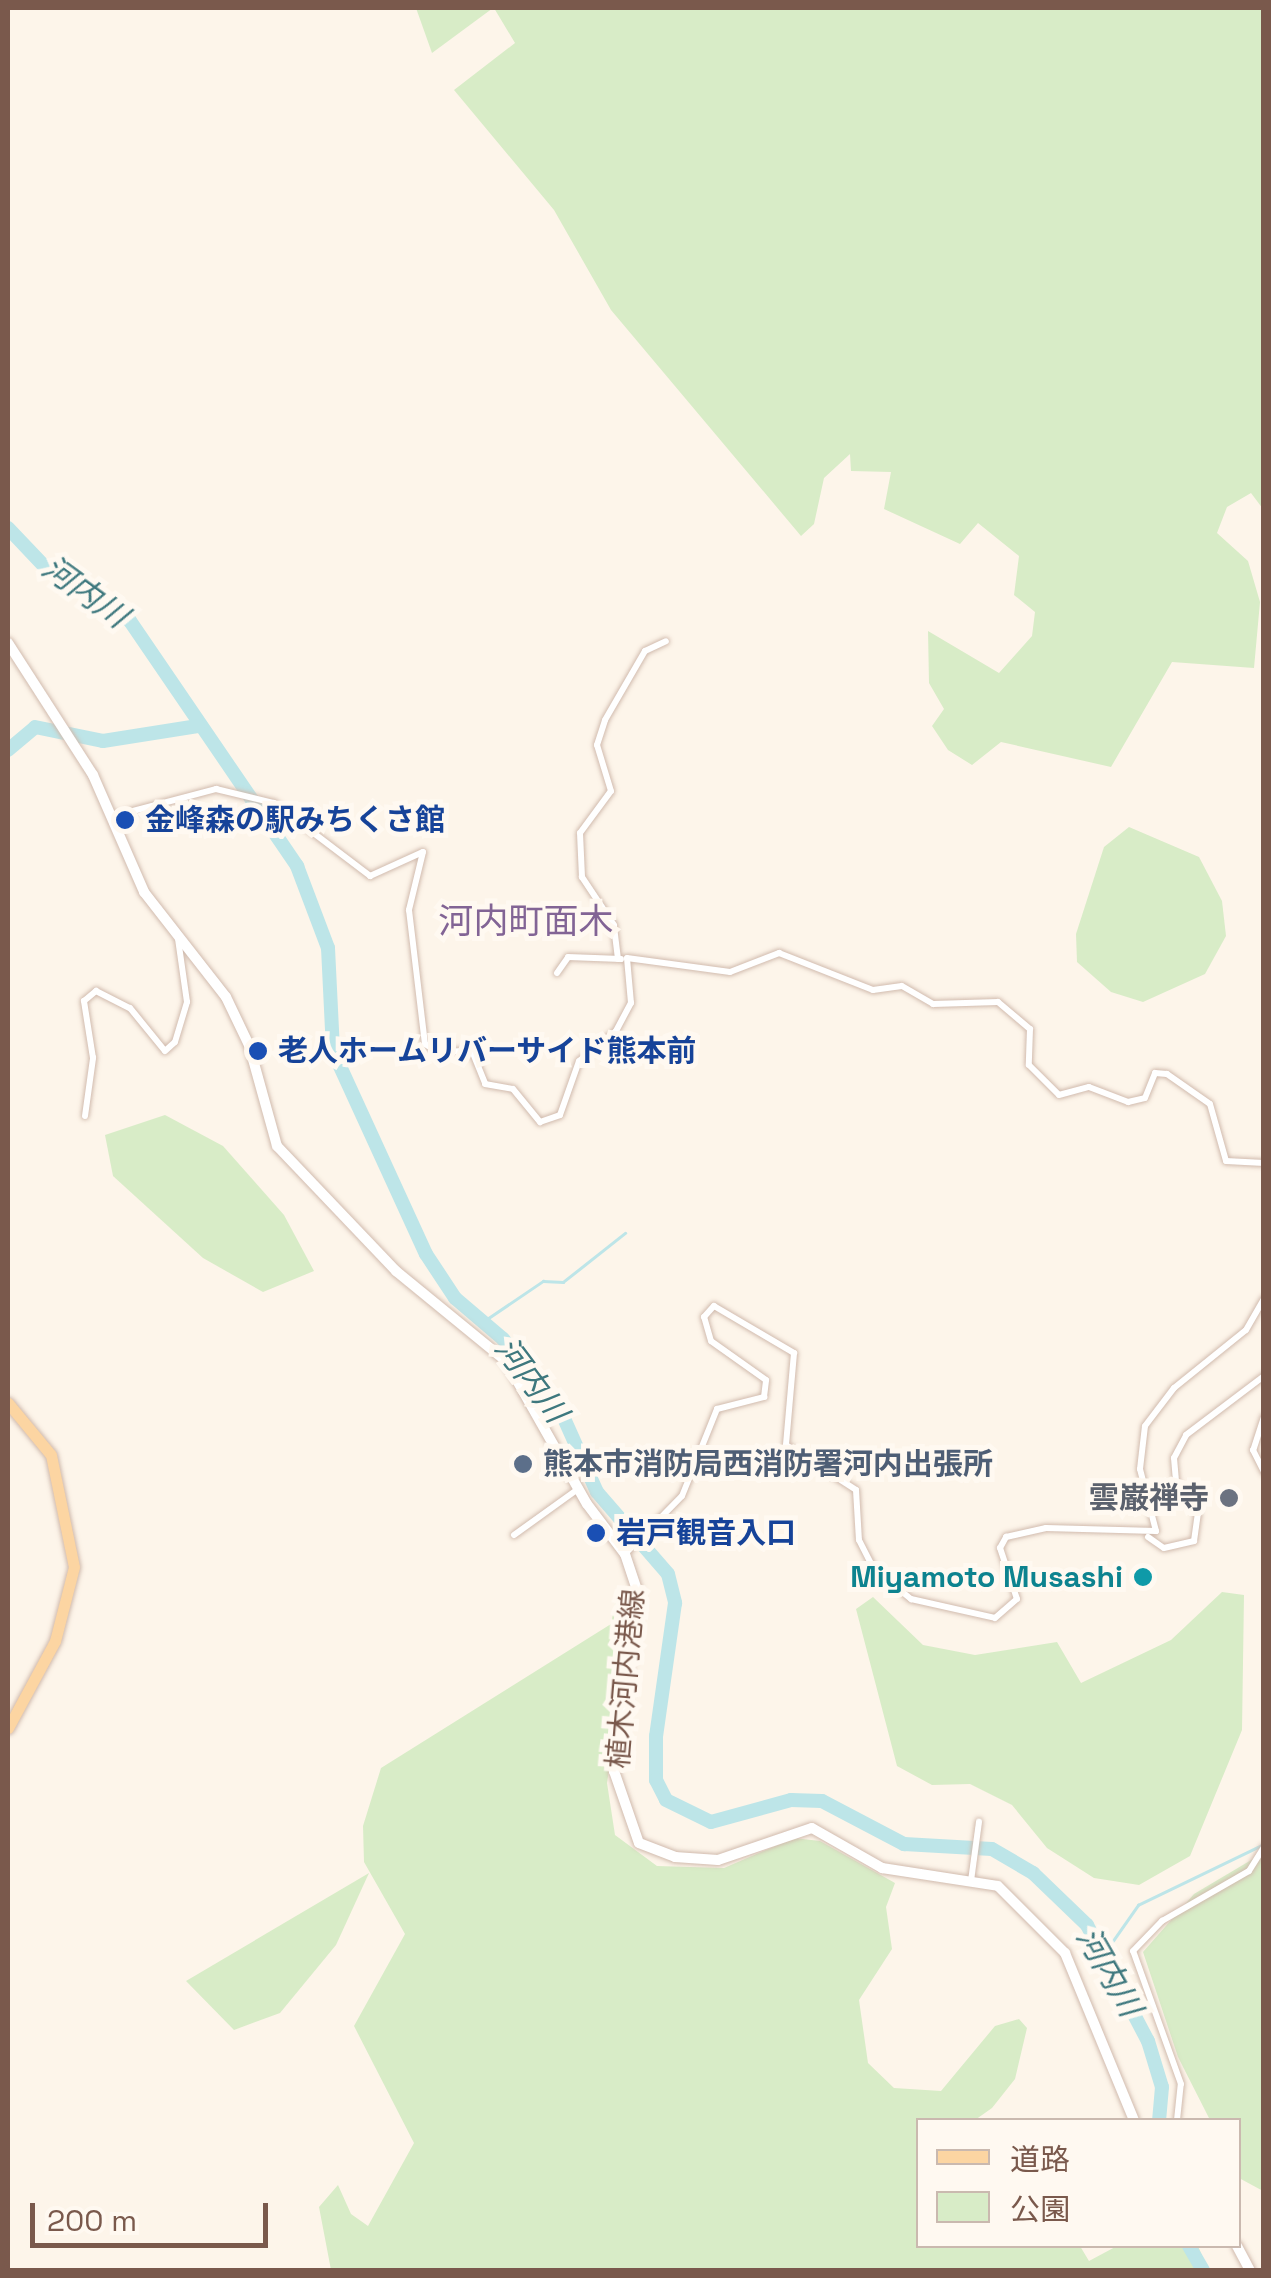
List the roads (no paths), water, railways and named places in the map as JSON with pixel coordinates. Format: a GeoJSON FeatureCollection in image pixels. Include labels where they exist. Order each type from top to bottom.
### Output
{"type":"FeatureCollection","features":[{"type":"Feature","properties":{"kind":"main road","name":"植木河内港線"},"geometry":{"type":"LineString","coordinates":[[8,643],[114,816],[144,892],[177,932],[240,1024],[276,1146],[396,1271],[506,1362],[578,1489],[628,1550],[638,1593],[614,1771],[640,1843],[676,1857],[718,1860],[812,1828],[882,1868],[998,1886],[1065,1953],[1133,2118]]}},
{"type":"Feature","properties":{"kind":"main road"},"geometry":{"type":"LineString","coordinates":[[8,1403],[51,1456],[74,1567],[55,1640],[8,1728]]}},
{"type":"Feature","properties":{"kind":"main road"},"geometry":{"type":"LineString","coordinates":[[1238,2248],[1250,2270]]}},
{"type":"Feature","properties":{"kind":"street"},"geometry":{"type":"LineString","coordinates":[[114,816],[200,790],[245,802],[266,800],[370,876],[427,856],[410,910],[425,1044],[438,1052],[472,1051],[485,1084],[513,1089],[540,1122],[560,1116],[579,1062],[616,1031],[631,1003],[614,925],[582,877],[580,833],[611,791],[597,745],[605,720],[645,650],[666,640]]}},
{"type":"Feature","properties":{"kind":"street"},"geometry":{"type":"LineString","coordinates":[[85,1116],[93,1058],[84,1001],[96,991],[130,1008],[164,1051],[175,1042],[186,1002],[177,932]]}},
{"type":"Feature","properties":{"kind":"street"},"geometry":{"type":"LineString","coordinates":[[557,973],[568,958],[623,959],[730,972],[778,953],[873,990],[902,986],[932,1004],[998,1002],[1030,1029],[1029,1064],[1056,1094],[1088,1087],[1128,1102],[1145,1098],[1154,1072],[1167,1074],[1210,1104],[1226,1161],[1264,1163]]}},
{"type":"Feature","properties":{"kind":"street"},"geometry":{"type":"LineString","coordinates":[[1148,1536],[1158,1518],[1140,1469],[1146,1426],[1174,1388],[1246,1330],[1264,1300]]}},
{"type":"Feature","properties":{"kind":"street"},"geometry":{"type":"LineString","coordinates":[[628,1550],[646,1537],[682,1496],[718,1409],[754,1404],[767,1388],[711,1342],[704,1317],[714,1306],[794,1353],[786,1446],[848,1480],[861,1500],[865,1555],[911,1600],[996,1618],[1017,1598],[1000,1548],[1006,1537],[1046,1528],[1148,1536],[1164,1548],[1194,1540],[1198,1514],[1176,1480],[1174,1458],[1186,1435],[1264,1376]]}},
{"type":"Feature","properties":{"kind":"street"},"geometry":{"type":"LineString","coordinates":[[1264,1417],[1253,1450],[1264,1472]]}},
{"type":"Feature","properties":{"kind":"street"},"geometry":{"type":"LineString","coordinates":[[514,1535],[578,1489]]}},
{"type":"Feature","properties":{"kind":"street"},"geometry":{"type":"LineString","coordinates":[[970,1881],[979,1822]]}},
{"type":"Feature","properties":{"kind":"street"},"geometry":{"type":"LineString","coordinates":[[1177,2118],[1182,2084],[1133,1952],[1162,1921],[1249,1871],[1264,1847]]}},
{"type":"Feature","properties":{"kind":"waterway","name":"河内川"},"geometry":{"type":"LineString","coordinates":[[8,528],[46,568],[130,621],[297,866],[328,948],[333,1051],[426,1254],[455,1298],[503,1339],[558,1405],[597,1492],[668,1574],[675,1603],[656,1736],[656,1780],[666,1800],[711,1822],[791,1800],[822,1801],[904,1844],[992,1849],[1033,1873],[1087,1925],[1148,2041],[1162,2087],[1159,2118]]}},
{"type":"Feature","properties":{"kind":"waterway"},"geometry":{"type":"LineString","coordinates":[[8,750],[35,727],[103,741],[198,726]]}},
{"type":"Feature","properties":{"kind":"waterway"},"geometry":{"type":"LineString","coordinates":[[481,1323],[543,1281],[563,1282],[625,1233]]}},
{"type":"Feature","properties":{"kind":"waterway"},"geometry":{"type":"LineString","coordinates":[[1103,1955],[1138,1905],[1262,1845]]}},
{"type":"Feature","properties":{"kind":"waterway","name":"河内川"},"geometry":{"type":"LineString","coordinates":[[1190,2248],[1203,2270]]}},
{"type":"Feature","properties":{"kind":"place","name":"金峰森の駅みちくさ館"},"geometry":{"type":"Point","coordinates":[125,820]}},
{"type":"Feature","properties":{"kind":"place","name":"老人ホームリバーサイド熊本前"},"geometry":{"type":"Point","coordinates":[258,1051]}},
{"type":"Feature","properties":{"kind":"place","name":"熊本市消防局西消防署河内出張所"},"geometry":{"type":"Point","coordinates":[523,1464]}},
{"type":"Feature","properties":{"kind":"place","name":"雲巌禅寺"},"geometry":{"type":"Point","coordinates":[1229,1498]}},
{"type":"Feature","properties":{"kind":"place","name":"岩戸観音入口"},"geometry":{"type":"Point","coordinates":[596,1533]}},
{"type":"Feature","properties":{"kind":"place","name":"Miyamoto Musashi"},"geometry":{"type":"Point","coordinates":[1143,1577]}},
{"type":"Feature","properties":{"kind":"district","name":"河内町面木"},"geometry":{"type":"Point","coordinates":[526,921]}}]}
